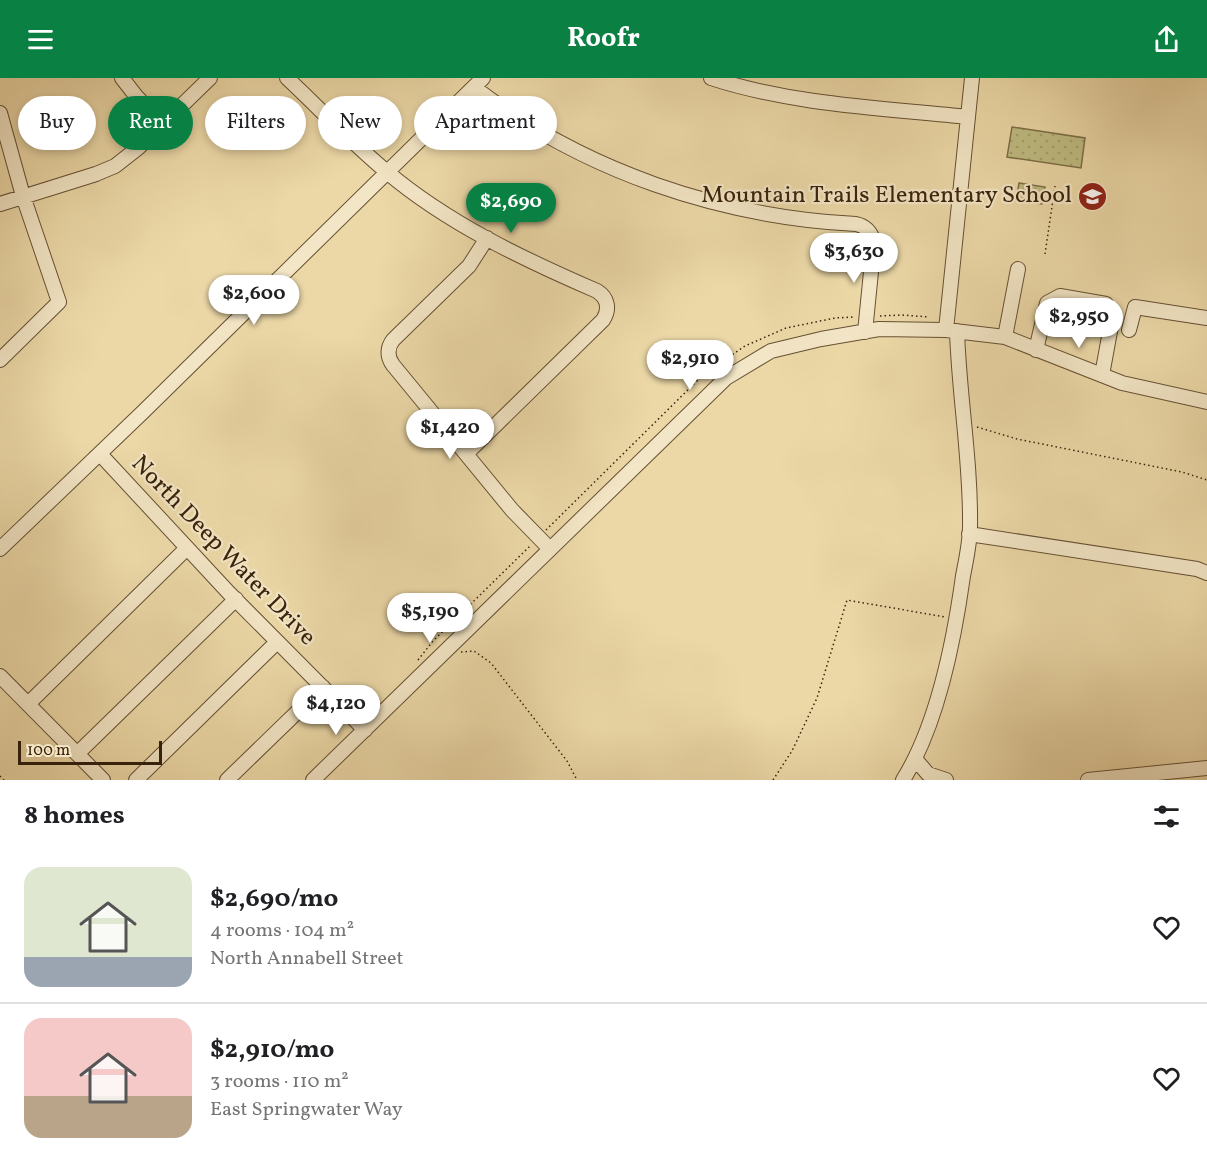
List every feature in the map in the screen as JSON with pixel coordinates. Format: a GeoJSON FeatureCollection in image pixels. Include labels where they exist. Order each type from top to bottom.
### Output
{"type":"FeatureCollection","features":[{"type":"Feature","properties":{"kind":"street"},"geometry":{"type":"LineString","coordinates":[[122,78],[135,96]]}},
{"type":"Feature","properties":{"kind":"street"},"geometry":{"type":"LineString","coordinates":[[192,96],[210,78]]}},
{"type":"Feature","properties":{"kind":"street"},"geometry":{"type":"LineString","coordinates":[[287,78],[388,173],[442,212],[487,238],[545,268],[597,291],[604,297],[608,306],[603,320],[466,454]]}},
{"type":"Feature","properties":{"kind":"street"},"geometry":{"type":"LineString","coordinates":[[711,78],[762,92],[800,99],[968,117]]}},
{"type":"Feature","properties":{"kind":"street"},"geometry":{"type":"LineString","coordinates":[[903,780],[916,760],[938,697],[956,627],[969,534],[966,438],[951,331],[972,78]]}},
{"type":"Feature","properties":{"kind":"street"},"geometry":{"type":"LineString","coordinates":[[0,549],[479,83],[511,114],[546,136],[615,169],[659,186],[714,203],[758,212],[865,227],[874,242],[865,332]]}},
{"type":"Feature","properties":{"kind":"street"},"geometry":{"type":"LineString","coordinates":[[0,113],[23,196],[59,302],[0,360]]}},
{"type":"Feature","properties":{"kind":"street"},"geometry":{"type":"LineString","coordinates":[[0,204],[96,174],[115,166],[136,150]]}},
{"type":"Feature","properties":{"kind":"street"},"geometry":{"type":"LineString","coordinates":[[487,238],[469,266],[393,340],[389,351],[390,359],[512,510],[550,549]]}},
{"type":"Feature","properties":{"kind":"street"},"geometry":{"type":"LineString","coordinates":[[1005,337],[1018,269]]}},
{"type":"Feature","properties":{"kind":"street"},"geometry":{"type":"LineString","coordinates":[[1036,350],[1047,303],[1060,296],[1106,304],[1113,315],[1102,375]]}},
{"type":"Feature","properties":{"kind":"street"},"geometry":{"type":"LineString","coordinates":[[1129,330],[1135,307],[1207,318]]}},
{"type":"Feature","properties":{"kind":"street"},"geometry":{"type":"LineString","coordinates":[[313,780],[726,378],[771,351],[879,329],[951,331],[1005,337],[1102,375],[1144,388],[1207,402]]}},
{"type":"Feature","properties":{"kind":"street","name":"North Deep Water Drive"},"geometry":{"type":"LineString","coordinates":[[100,454],[277,642],[365,730]]}},
{"type":"Feature","properties":{"kind":"street"},"geometry":{"type":"LineString","coordinates":[[969,534],[1197,569],[1207,573]]}},
{"type":"Feature","properties":{"kind":"street"},"geometry":{"type":"LineString","coordinates":[[28,704],[188,548]]}},
{"type":"Feature","properties":{"kind":"street"},"geometry":{"type":"LineString","coordinates":[[77,754],[236,599]]}},
{"type":"Feature","properties":{"kind":"street"},"geometry":{"type":"LineString","coordinates":[[136,780],[277,642]]}},
{"type":"Feature","properties":{"kind":"street"},"geometry":{"type":"LineString","coordinates":[[0,675],[103,780]]}},
{"type":"Feature","properties":{"kind":"street"},"geometry":{"type":"LineString","coordinates":[[227,780],[322,687]]}},
{"type":"Feature","properties":{"kind":"street"},"geometry":{"type":"LineString","coordinates":[[916,760],[928,774],[946,780]]}},
{"type":"Feature","properties":{"kind":"street"},"geometry":{"type":"LineString","coordinates":[[1088,780],[1207,768]]}},
{"type":"Feature","properties":{"kind":"path"},"geometry":{"type":"LineString","coordinates":[[1045,254],[1056,186]]}},
{"type":"Feature","properties":{"kind":"path"},"geometry":{"type":"LineString","coordinates":[[968,424],[1017,439],[1182,472],[1207,480]]}},
{"type":"Feature","properties":{"kind":"path"},"geometry":{"type":"LineString","coordinates":[[773,780],[792,751],[817,698],[847,600],[945,616]]}},
{"type":"Feature","properties":{"kind":"path"},"geometry":{"type":"LineString","coordinates":[[445,652],[474,651],[491,663],[567,761],[577,780]]}},
{"type":"Feature","properties":{"kind":"path"},"geometry":{"type":"LineString","coordinates":[[0,776],[4,780]]}},
{"type":"Feature","properties":{"kind":"shaded area"},"geometry":{"type":"Polygon","coordinates":[[[1012,127],[1085,138],[1081,168],[1007,157],[1012,127]]]}},
{"type":"Feature","properties":{"kind":"shaded area"},"geometry":{"type":"Polygon","coordinates":[[[1019,183],[1045,187],[1042,204],[1016,201],[1019,183]]]}},
{"type":"Feature","properties":{"kind":"place","name":"Mountain Trails Elementary School"},"geometry":{"type":"Point","coordinates":[1093,196]}}]}
